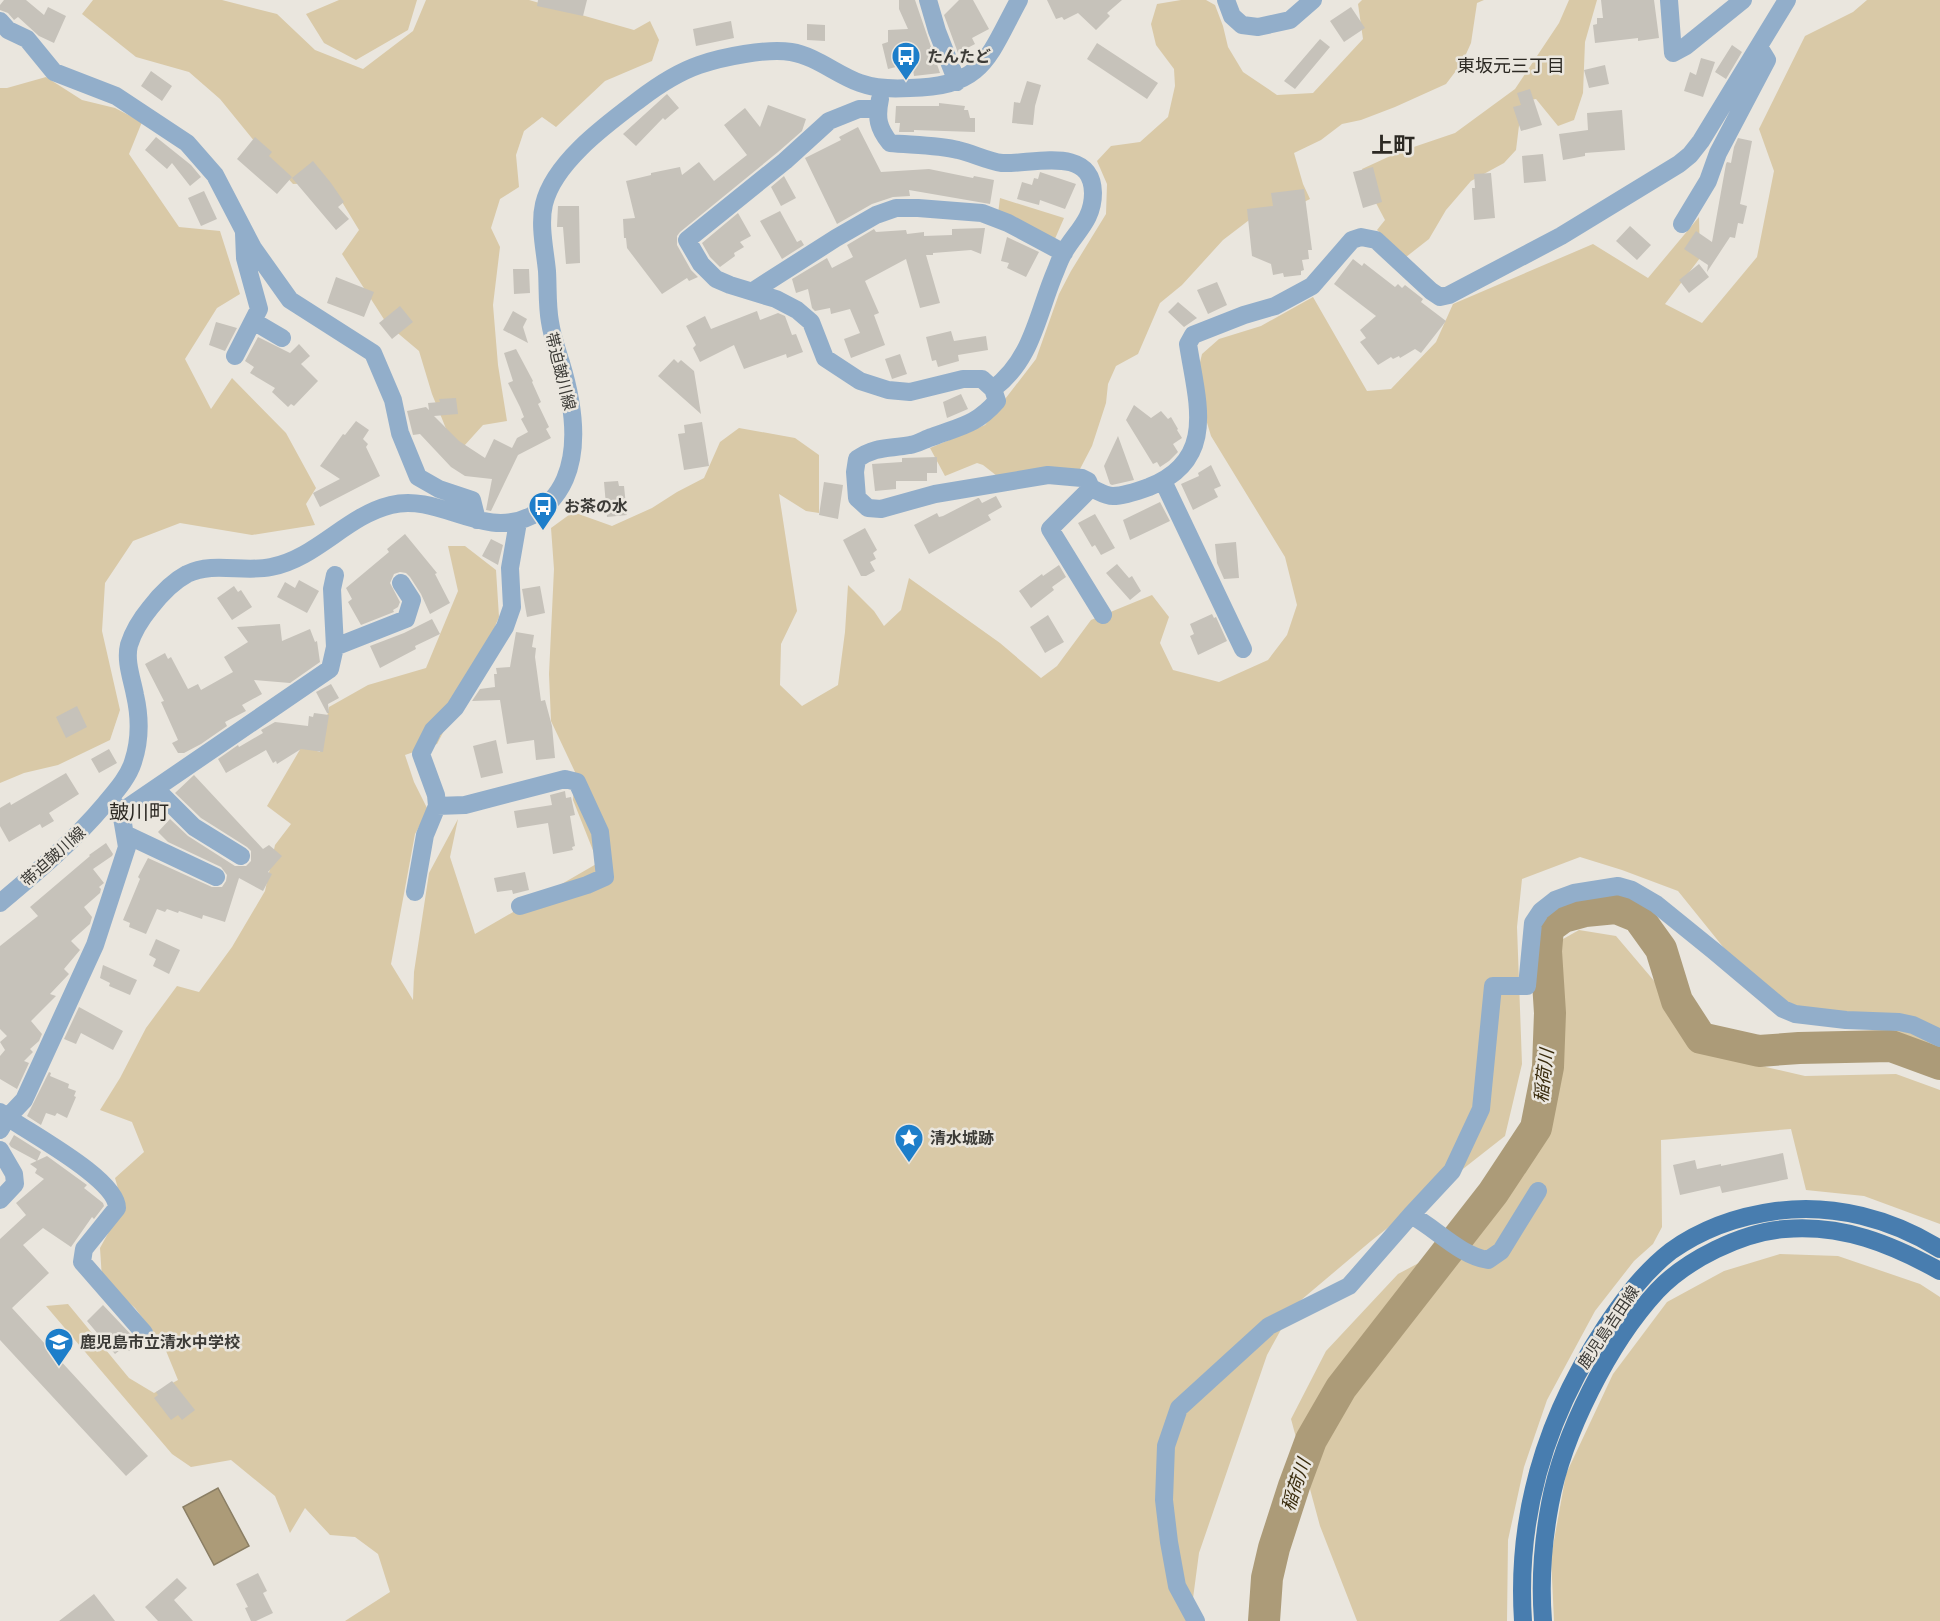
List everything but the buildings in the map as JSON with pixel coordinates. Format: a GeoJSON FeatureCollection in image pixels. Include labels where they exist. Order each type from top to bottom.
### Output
{"type":"FeatureCollection","features":[{"type":"Feature","properties":{"kind":"main road","name":"鹿児島吉田線"},"geometry":{"type":"LineString","coordinates":[[1523,1621],[1521,1592],[1531,1499],[1550,1431],[1572,1383],[1596,1342],[1629,1293],[1646,1274],[1672,1251],[1718,1226],[1750,1215],[1791,1209],[1850,1212],[1906,1232],[1940,1249]]}},
{"type":"Feature","properties":{"kind":"main road","name":"鹿児島吉田線"},"geometry":{"type":"LineString","coordinates":[[1542,1621],[1545,1531],[1550,1502],[1573,1428],[1606,1361],[1650,1300],[1666,1283],[1684,1268],[1718,1249],[1759,1233],[1784,1228],[1811,1228],[1858,1234],[1911,1255],[1940,1271]]}},
{"type":"Feature","properties":{"kind":"street"},"geometry":{"type":"LineString","coordinates":[[928,0],[957,82]]}},
{"type":"Feature","properties":{"kind":"street","name":"帯迫皷川線"},"geometry":{"type":"LineString","coordinates":[[0,903],[116,805],[133,765],[138,742],[137,703],[128,658],[129,646],[143,616],[177,580],[197,570],[209,568],[271,567],[304,555],[348,524],[372,511],[396,504],[417,504],[498,524],[518,522],[549,504],[564,482],[570,464],[573,411],[549,320],[543,223],[544,202],[571,157],[644,95],[697,66],[731,58],[764,52],[789,51],[809,57],[862,84],[881,89],[918,88],[957,82],[975,72],[990,56],[1019,0]]}},
{"type":"Feature","properties":{"kind":"street"},"geometry":{"type":"LineString","coordinates":[[1226,0],[1232,16],[1242,25],[1258,27],[1290,20],[1313,0]]}},
{"type":"Feature","properties":{"kind":"street"},"geometry":{"type":"LineString","coordinates":[[1669,0],[1673,52],[1686,45],[1743,0]]}},
{"type":"Feature","properties":{"kind":"street"},"geometry":{"type":"LineString","coordinates":[[878,109],[859,109],[829,121],[687,240],[701,264],[716,279],[776,299],[797,310],[811,322],[825,358],[860,381],[888,390],[910,392],[963,379],[982,379],[993,389],[997,401],[984,415],[969,424],[912,445],[878,448],[857,459],[855,472],[857,498],[868,508],[881,509],[936,494],[1048,475],[1082,478],[1088,481],[1091,488],[1112,496],[1141,490],[1163,481],[1178,471],[1189,458],[1197,439],[1198,411],[1188,344],[1193,335],[1212,326],[1275,306],[1312,286],[1352,240],[1361,237],[1376,240],[1440,297],[1449,295],[1562,236],[1679,164],[1701,141],[1787,0]]}},
{"type":"Feature","properties":{"kind":"street"},"geometry":{"type":"LineString","coordinates":[[0,21],[8,30],[27,39],[54,72],[116,96],[187,143],[215,175],[253,248],[290,300],[373,353],[393,400],[400,433],[418,477],[439,489],[472,500],[477,520]]}},
{"type":"Feature","properties":{"kind":"street"},"geometry":{"type":"LineString","coordinates":[[1682,224],[1708,181],[1718,153],[1767,60],[1759,47]]}},
{"type":"Feature","properties":{"kind":"street"},"geometry":{"type":"LineString","coordinates":[[881,89],[878,109],[880,131],[890,143],[957,149],[1002,163],[1057,159],[1077,165],[1089,177],[1093,191],[1091,211],[1064,253],[1049,288],[1033,337],[1023,357],[1004,381],[993,389]]}},
{"type":"Feature","properties":{"kind":"street"},"geometry":{"type":"LineString","coordinates":[[753,291],[836,238],[876,215],[897,208],[982,213],[1008,223],[1064,253]]}},
{"type":"Feature","properties":{"kind":"street"},"geometry":{"type":"LineString","coordinates":[[236,356],[259,309],[245,258],[244,232]]}},
{"type":"Feature","properties":{"kind":"street"},"geometry":{"type":"LineString","coordinates":[[253,321],[282,338]]}},
{"type":"Feature","properties":{"kind":"street"},"geometry":{"type":"LineString","coordinates":[[1163,481],[1243,649]]}},
{"type":"Feature","properties":{"kind":"street"},"geometry":{"type":"LineString","coordinates":[[1091,488],[1050,529],[1103,615]]}},
{"type":"Feature","properties":{"kind":"street"},"geometry":{"type":"LineString","coordinates":[[415,892],[425,835],[437,806],[436,795],[421,754],[434,730],[455,708],[504,627],[512,607],[510,568],[518,522]]}},
{"type":"Feature","properties":{"kind":"street"},"geometry":{"type":"LineString","coordinates":[[144,1333],[89,1273],[82,1262],[84,1249],[117,1208],[113,1196],[64,1152],[2,1120],[24,1100],[95,945],[128,847],[127,835],[116,805],[156,789],[330,669],[335,647],[332,589],[335,575]]}},
{"type":"Feature","properties":{"kind":"street"},"geometry":{"type":"LineString","coordinates":[[335,647],[406,619],[412,600],[401,583]]}},
{"type":"Feature","properties":{"kind":"street"},"geometry":{"type":"LineString","coordinates":[[437,806],[465,805],[565,779],[577,782],[600,832],[605,877],[520,906]]}},
{"type":"Feature","properties":{"kind":"street"},"geometry":{"type":"LineString","coordinates":[[156,789],[194,827],[241,856]]}},
{"type":"Feature","properties":{"kind":"street"},"geometry":{"type":"LineString","coordinates":[[127,835],[216,877]]}},
{"type":"Feature","properties":{"kind":"street"},"geometry":{"type":"LineString","coordinates":[[1196,1621],[1178,1586],[1164,1500],[1166,1446],[1179,1408],[1269,1326],[1349,1286],[1418,1219],[1452,1171],[1481,1109],[1493,986],[1527,986],[1533,923],[1541,911],[1555,900],[1574,893],[1618,886],[1632,890],[1656,904],[1783,1009],[1795,1014],[1846,1020],[1899,1022],[1913,1025],[1940,1038]]}},
{"type":"Feature","properties":{"kind":"street"},"geometry":{"type":"LineString","coordinates":[[0,1150],[14,1174],[15,1184],[0,1200]]}},
{"type":"Feature","properties":{"kind":"street"},"geometry":{"type":"LineString","coordinates":[[1418,1219],[1474,1257],[1488,1260],[1501,1251],[1538,1191]]}},
{"type":"Feature","properties":{"kind":"shaded area"},"geometry":{"type":"Polygon","coordinates":[[[93,0],[222,0],[277,14],[315,50],[363,69],[413,31],[426,0],[529,0],[634,30],[650,21],[659,40],[652,61],[605,81],[556,127],[542,117],[524,131],[516,155],[519,187],[500,199],[491,228],[500,247],[493,305],[498,365],[507,421],[483,425],[464,446],[451,441],[432,394],[419,351],[387,324],[342,254],[359,230],[339,197],[316,183],[293,184],[220,99],[189,72],[136,57],[82,14],[93,0]]]}},
{"type":"Feature","properties":{"kind":"shaded area"},"geometry":{"type":"Polygon","coordinates":[[[339,0],[417,0],[408,30],[356,60],[324,43],[306,14],[339,0]]]}},
{"type":"Feature","properties":{"kind":"shaded area"},"geometry":{"type":"Polygon","coordinates":[[[1181,0],[1206,0],[1215,5],[1228,47],[1243,72],[1277,95],[1313,93],[1363,39],[1358,4],[1362,0],[1484,0],[1477,3],[1471,43],[1462,63],[1446,84],[1395,107],[1361,120],[1342,124],[1321,140],[1294,153],[1310,199],[1282,213],[1257,214],[1223,240],[1182,285],[1160,303],[1138,354],[1116,366],[1108,384],[1106,403],[1092,446],[1080,469],[1047,469],[997,476],[977,463],[945,476],[930,448],[985,425],[1036,359],[1059,294],[1106,214],[1107,184],[1097,161],[1111,146],[1140,142],[1168,117],[1175,86],[1174,69],[1156,45],[1151,24],[1157,4],[1181,0]]]}},
{"type":"Feature","properties":{"kind":"shaded area"},"geometry":{"type":"Polygon","coordinates":[[[1569,0],[1597,0],[1585,42],[1583,93],[1574,120],[1558,126],[1536,99],[1522,101],[1516,150],[1504,163],[1471,181],[1446,210],[1429,239],[1406,257],[1377,230],[1385,220],[1368,188],[1362,169],[1399,152],[1455,133],[1515,89],[1559,23],[1569,0]]]}},
{"type":"Feature","properties":{"kind":"shaded area"},"geometry":{"type":"Polygon","coordinates":[[[1867,0],[1940,0],[1940,1048],[1879,1027],[1817,1021],[1757,989],[1678,891],[1580,857],[1522,879],[1517,927],[1522,1064],[1505,1136],[1371,1241],[1294,1306],[1267,1355],[1199,1553],[1190,1621],[345,1621],[390,1592],[378,1554],[355,1537],[330,1535],[305,1508],[290,1533],[275,1496],[231,1460],[191,1467],[172,1454],[46,1306],[68,1304],[129,1378],[154,1393],[178,1380],[164,1346],[135,1308],[102,1279],[100,1248],[123,1206],[115,1178],[144,1152],[132,1122],[100,1110],[146,1028],[177,986],[199,992],[232,947],[265,891],[275,845],[291,824],[267,806],[302,746],[320,752],[329,707],[368,685],[426,668],[458,591],[448,546],[465,546],[496,570],[499,617],[478,666],[437,744],[405,755],[414,782],[428,810],[415,834],[391,964],[413,1000],[414,972],[429,873],[458,819],[450,857],[475,934],[598,863],[573,800],[575,772],[551,721],[549,674],[554,569],[551,528],[573,512],[612,526],[652,508],[704,478],[720,442],[739,428],[795,438],[819,455],[819,513],[806,511],[779,494],[797,611],[781,644],[780,685],[802,706],[838,685],[848,585],[874,611],[884,626],[901,610],[909,578],[1000,643],[1041,678],[1057,666],[1091,620],[1152,595],[1169,617],[1160,643],[1173,670],[1219,682],[1268,660],[1287,635],[1297,605],[1285,557],[1211,436],[1195,383],[1202,354],[1219,339],[1261,326],[1313,297],[1367,391],[1391,389],[1436,342],[1453,304],[1593,244],[1648,278],[1699,217],[1700,258],[1665,304],[1702,323],[1757,257],[1774,171],[1759,129],[1805,36],[1853,12],[1867,0]]]}},
{"type":"Feature","properties":{"kind":"shaded area"},"geometry":{"type":"Polygon","coordinates":[[[46,77],[82,100],[115,108],[142,122],[129,154],[179,227],[220,231],[240,294],[217,308],[185,359],[211,409],[232,378],[286,433],[316,488],[306,504],[315,525],[252,535],[180,523],[133,541],[105,583],[102,631],[120,710],[110,740],[58,765],[24,773],[0,783],[0,88],[46,77]]]}},
{"type":"Feature","properties":{"kind":"shaded area"},"geometry":{"type":"Polygon","coordinates":[[[1000,198],[1064,218],[1054,241],[998,214],[1000,198]]]}},
{"type":"Feature","properties":{"kind":"shaded area"},"geometry":{"type":"Polygon","coordinates":[[[1579,930],[1616,936],[1683,1015],[1735,1060],[1805,1076],[1896,1074],[1940,1090],[1940,1224],[1864,1196],[1806,1190],[1791,1129],[1661,1140],[1662,1227],[1653,1244],[1634,1261],[1595,1311],[1547,1400],[1524,1467],[1508,1540],[1507,1621],[1357,1621],[1320,1526],[1291,1419],[1326,1351],[1398,1274],[1481,1230],[1525,1171],[1552,1093],[1556,943],[1579,930]]]}},
{"type":"Feature","properties":{"kind":"shaded area"},"geometry":{"type":"Polygon","coordinates":[[[1780,1254],[1838,1256],[1920,1284],[1940,1297],[1940,1621],[1554,1621],[1551,1557],[1566,1474],[1613,1374],[1667,1302],[1724,1271],[1780,1254]]]}},
{"type":"Feature","properties":{"kind":"shaded area"},"geometry":{"type":"Polygon","coordinates":[[[218,1488],[249,1546],[214,1565],[183,1507],[218,1488]]]}},
{"type":"Feature","properties":{"kind":"waterway","name":"稲荷川"},"geometry":{"type":"LineString","coordinates":[[1264,1621],[1267,1578],[1274,1548],[1311,1440],[1341,1388],[1493,1193],[1536,1128],[1548,1067],[1550,1013],[1546,951],[1548,928],[1563,917],[1585,911],[1616,908],[1638,917],[1661,949],[1677,1001],[1701,1038],[1759,1051],[1891,1046],[1940,1064]]}},
{"type":"Feature","properties":{"kind":"place","name":"たんたど"},"geometry":{"type":"Point","coordinates":[906,82]}},
{"type":"Feature","properties":{"kind":"place","name":"お茶の水"},"geometry":{"type":"Point","coordinates":[543,532]}},
{"type":"Feature","properties":{"kind":"place","name":"清水城跡"},"geometry":{"type":"Point","coordinates":[909,1164]}},
{"type":"Feature","properties":{"kind":"place","name":"鹿児島市立清水中学校"},"geometry":{"type":"Point","coordinates":[59,1368]}},
{"type":"Feature","properties":{"kind":"district","name":"東坂元三丁目"},"geometry":{"type":"Point","coordinates":[1511,66]}},
{"type":"Feature","properties":{"kind":"district","name":"上町"},"geometry":{"type":"Point","coordinates":[1393,145]}},
{"type":"Feature","properties":{"kind":"district","name":"皷川町"},"geometry":{"type":"Point","coordinates":[139,812]}}]}
